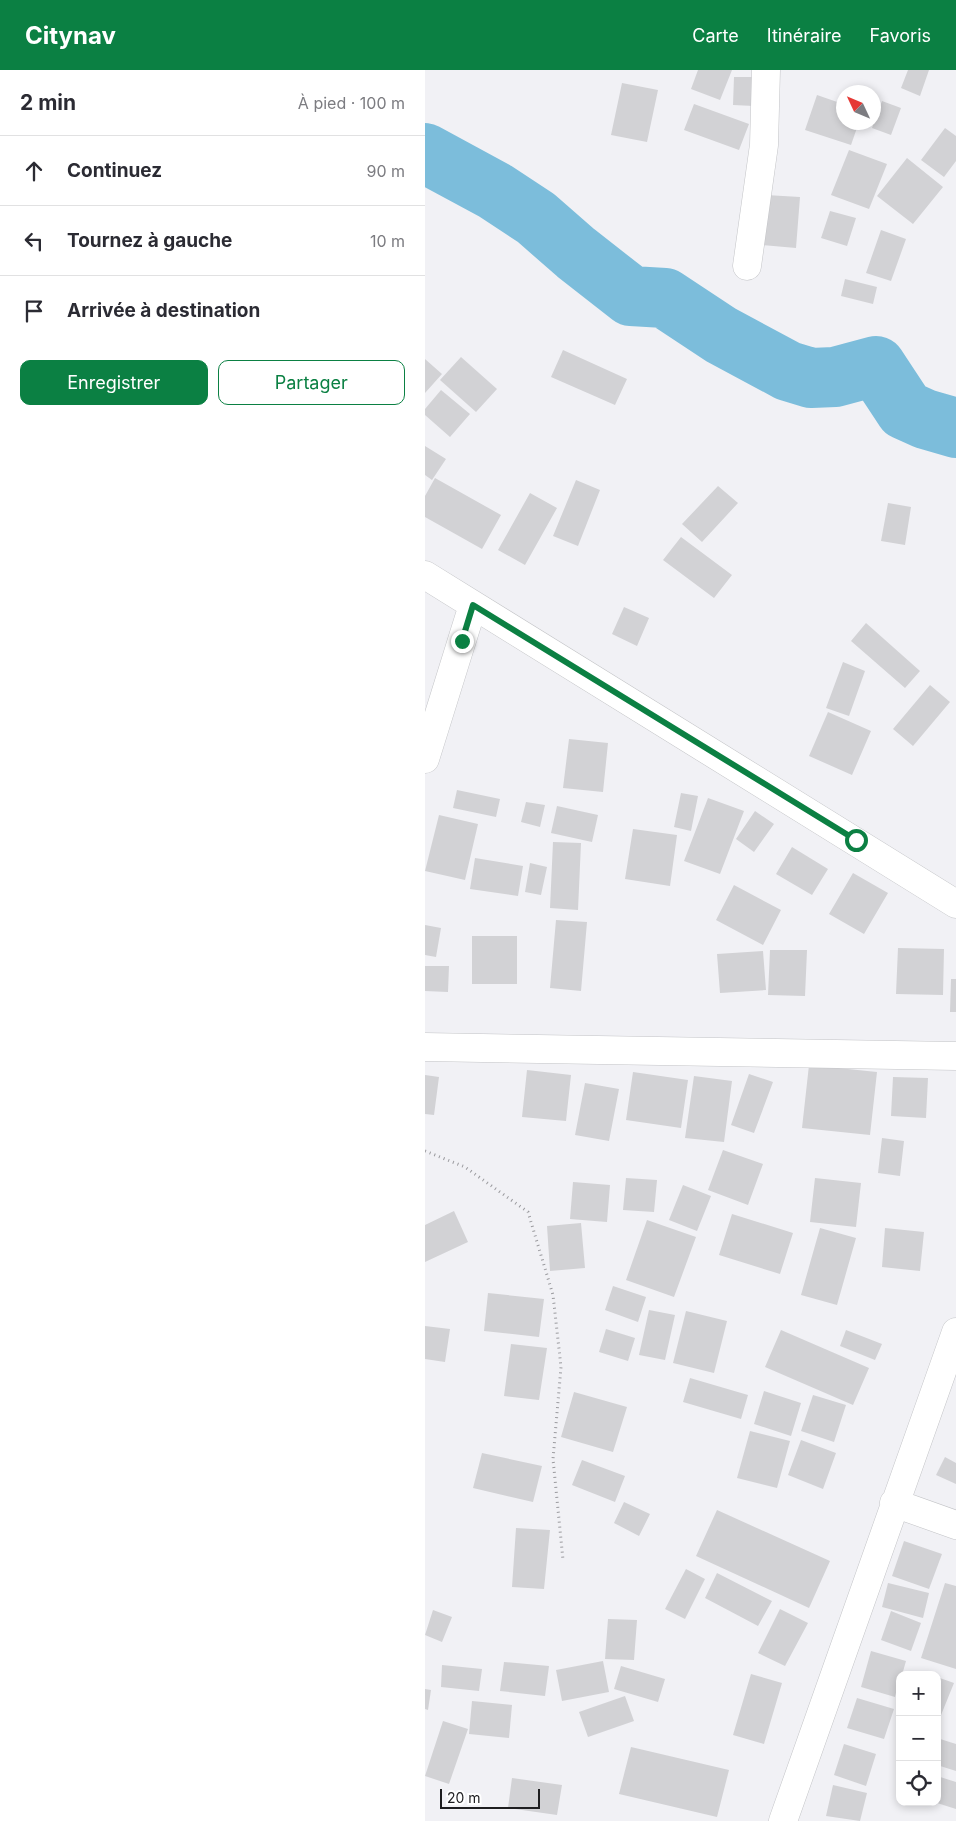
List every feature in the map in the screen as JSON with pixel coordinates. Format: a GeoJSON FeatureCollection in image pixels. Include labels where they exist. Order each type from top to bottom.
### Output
{"type":"FeatureCollection","features":[{"type":"Feature","properties":{"kind":"street"},"geometry":{"type":"LineString","coordinates":[[747,266],[764,145],[766,70]]}},
{"type":"Feature","properties":{"kind":"street"},"geometry":{"type":"LineString","coordinates":[[425,575],[956,904]]}},
{"type":"Feature","properties":{"kind":"street"},"geometry":{"type":"LineString","coordinates":[[425,759],[435,694],[473,605]]}},
{"type":"Feature","properties":{"kind":"street"},"geometry":{"type":"LineString","coordinates":[[425,1047],[956,1056]]}},
{"type":"Feature","properties":{"kind":"street"},"geometry":{"type":"LineString","coordinates":[[783,1821],[956,1332]]}},
{"type":"Feature","properties":{"kind":"street"},"geometry":{"type":"LineString","coordinates":[[894,1503],[956,1525]]}},
{"type":"Feature","properties":{"kind":"path"},"geometry":{"type":"LineString","coordinates":[[425,1151],[465,1167],[528,1212],[553,1295],[561,1367],[553,1459],[563,1560]]}},
{"type":"Feature","properties":{"kind":"building"},"geometry":{"type":"Polygon","coordinates":[[[698,70],[732,70],[720,100],[691,89],[698,70]]]}},
{"type":"Feature","properties":{"kind":"building"},"geometry":{"type":"Polygon","coordinates":[[[908,70],[929,70],[920,96],[901,88],[908,70]]]}},
{"type":"Feature","properties":{"kind":"building"},"geometry":{"type":"Polygon","coordinates":[[[734,77],[756,77],[754,106],[733,105],[734,77]]]}},
{"type":"Feature","properties":{"kind":"building"},"geometry":{"type":"Polygon","coordinates":[[[622,83],[658,90],[647,142],[611,135],[622,83]]]}},
{"type":"Feature","properties":{"kind":"building"},"geometry":{"type":"Polygon","coordinates":[[[817,95],[836,102],[836,130],[856,130],[851,145],[805,130],[817,95]]]}},
{"type":"Feature","properties":{"kind":"building"},"geometry":{"type":"Polygon","coordinates":[[[882,101],[901,108],[891,135],[877,130],[881,130],[882,101]]]}},
{"type":"Feature","properties":{"kind":"building"},"geometry":{"type":"Polygon","coordinates":[[[694,104],[749,124],[739,150],[684,130],[694,104]]]}},
{"type":"Feature","properties":{"kind":"building"},"geometry":{"type":"Polygon","coordinates":[[[945,128],[956,136],[956,161],[944,177],[921,160],[945,128]]]}},
{"type":"Feature","properties":{"kind":"building"},"geometry":{"type":"Polygon","coordinates":[[[849,150],[887,164],[869,209],[831,195],[849,150]]]}},
{"type":"Feature","properties":{"kind":"building"},"geometry":{"type":"Polygon","coordinates":[[[907,158],[943,187],[913,224],[877,196],[907,158]]]}},
{"type":"Feature","properties":{"kind":"building"},"geometry":{"type":"Polygon","coordinates":[[[766,195],[800,197],[796,248],[761,245],[766,195]]]}},
{"type":"Feature","properties":{"kind":"building"},"geometry":{"type":"Polygon","coordinates":[[[830,211],[856,218],[847,246],[821,238],[830,211]]]}},
{"type":"Feature","properties":{"kind":"building"},"geometry":{"type":"Polygon","coordinates":[[[881,230],[906,239],[891,281],[866,273],[881,230]]]}},
{"type":"Feature","properties":{"kind":"building"},"geometry":{"type":"Polygon","coordinates":[[[845,279],[877,287],[873,304],[841,296],[845,279]]]}},
{"type":"Feature","properties":{"kind":"building"},"geometry":{"type":"Polygon","coordinates":[[[563,350],[627,379],[615,405],[551,377],[563,350]]]}},
{"type":"Feature","properties":{"kind":"building"},"geometry":{"type":"Polygon","coordinates":[[[461,357],[497,389],[476,412],[440,380],[461,357]]]}},
{"type":"Feature","properties":{"kind":"building"},"geometry":{"type":"Polygon","coordinates":[[[425,359],[442,374],[425,393],[425,359]]]}},
{"type":"Feature","properties":{"kind":"building"},"geometry":{"type":"Polygon","coordinates":[[[441,390],[470,414],[450,437],[425,415],[425,409],[441,390]]]}},
{"type":"Feature","properties":{"kind":"building"},"geometry":{"type":"Polygon","coordinates":[[[425,446],[446,459],[432,480],[425,475],[425,446]]]}},
{"type":"Feature","properties":{"kind":"building"},"geometry":{"type":"Polygon","coordinates":[[[435,478],[501,515],[482,549],[425,517],[425,496],[435,478]]]}},
{"type":"Feature","properties":{"kind":"building"},"geometry":{"type":"Polygon","coordinates":[[[576,480],[600,490],[578,546],[553,536],[576,480]]]}},
{"type":"Feature","properties":{"kind":"building"},"geometry":{"type":"Polygon","coordinates":[[[718,486],[738,503],[702,542],[682,524],[718,486]]]}},
{"type":"Feature","properties":{"kind":"building"},"geometry":{"type":"Polygon","coordinates":[[[530,493],[557,508],[525,565],[498,550],[530,493]]]}},
{"type":"Feature","properties":{"kind":"building"},"geometry":{"type":"Polygon","coordinates":[[[888,503],[911,507],[905,545],[881,541],[888,503]]]}},
{"type":"Feature","properties":{"kind":"building"},"geometry":{"type":"Polygon","coordinates":[[[681,537],[732,575],[714,598],[663,560],[681,537]]]}},
{"type":"Feature","properties":{"kind":"building"},"geometry":{"type":"Polygon","coordinates":[[[624,607],[649,618],[637,646],[612,634],[624,607]]]}},
{"type":"Feature","properties":{"kind":"building"},"geometry":{"type":"Polygon","coordinates":[[[866,623],[920,671],[905,688],[851,641],[866,623]]]}},
{"type":"Feature","properties":{"kind":"building"},"geometry":{"type":"Polygon","coordinates":[[[843,662],[865,671],[849,716],[826,708],[843,662]]]}},
{"type":"Feature","properties":{"kind":"building"},"geometry":{"type":"Polygon","coordinates":[[[930,685],[950,702],[913,746],[893,729],[930,685]]]}},
{"type":"Feature","properties":{"kind":"building"},"geometry":{"type":"Polygon","coordinates":[[[828,712],[871,731],[852,775],[809,756],[828,712]]]}},
{"type":"Feature","properties":{"kind":"building"},"geometry":{"type":"Polygon","coordinates":[[[569,739],[608,743],[603,792],[563,788],[569,739]]]}},
{"type":"Feature","properties":{"kind":"building"},"geometry":{"type":"Polygon","coordinates":[[[457,790],[500,799],[496,817],[453,808],[457,790]]]}},
{"type":"Feature","properties":{"kind":"building"},"geometry":{"type":"Polygon","coordinates":[[[681,793],[698,796],[691,831],[674,827],[681,793]]]}},
{"type":"Feature","properties":{"kind":"building"},"geometry":{"type":"Polygon","coordinates":[[[708,798],[744,811],[720,874],[684,861],[708,798]]]}},
{"type":"Feature","properties":{"kind":"building"},"geometry":{"type":"Polygon","coordinates":[[[526,802],[545,805],[540,827],[521,822],[526,802]]]}},
{"type":"Feature","properties":{"kind":"building"},"geometry":{"type":"Polygon","coordinates":[[[557,806],[598,815],[592,842],[551,833],[557,806]]]}},
{"type":"Feature","properties":{"kind":"building"},"geometry":{"type":"Polygon","coordinates":[[[755,811],[774,824],[754,852],[736,839],[755,811]]]}},
{"type":"Feature","properties":{"kind":"building"},"geometry":{"type":"Polygon","coordinates":[[[439,815],[478,824],[465,880],[425,871],[439,815]]]}},
{"type":"Feature","properties":{"kind":"building"},"geometry":{"type":"Polygon","coordinates":[[[633,829],[677,835],[670,886],[625,879],[633,829]]]}},
{"type":"Feature","properties":{"kind":"building"},"geometry":{"type":"Polygon","coordinates":[[[553,842],[581,843],[578,910],[550,908],[553,842]]]}},
{"type":"Feature","properties":{"kind":"building"},"geometry":{"type":"Polygon","coordinates":[[[792,847],[828,869],[812,895],[776,874],[792,847]]]}},
{"type":"Feature","properties":{"kind":"building"},"geometry":{"type":"Polygon","coordinates":[[[475,858],[523,866],[518,896],[470,889],[475,858]]]}},
{"type":"Feature","properties":{"kind":"building"},"geometry":{"type":"Polygon","coordinates":[[[530,863],[547,867],[541,895],[525,892],[530,863]]]}},
{"type":"Feature","properties":{"kind":"building"},"geometry":{"type":"Polygon","coordinates":[[[853,873],[888,893],[864,934],[829,914],[853,873]]]}},
{"type":"Feature","properties":{"kind":"building"},"geometry":{"type":"Polygon","coordinates":[[[734,885],[781,910],[763,945],[716,920],[734,885]]]}},
{"type":"Feature","properties":{"kind":"building"},"geometry":{"type":"Polygon","coordinates":[[[556,920],[587,922],[581,991],[550,988],[556,920]]]}},
{"type":"Feature","properties":{"kind":"building"},"geometry":{"type":"Polygon","coordinates":[[[425,925],[441,928],[436,957],[425,955],[425,925]]]}},
{"type":"Feature","properties":{"kind":"building"},"geometry":{"type":"Polygon","coordinates":[[[472,936],[517,936],[517,984],[472,984],[472,936]]]}},
{"type":"Feature","properties":{"kind":"building"},"geometry":{"type":"Polygon","coordinates":[[[898,948],[944,949],[943,995],[896,994],[898,948]]]}},
{"type":"Feature","properties":{"kind":"building"},"geometry":{"type":"Polygon","coordinates":[[[770,950],[807,950],[805,996],[768,995],[770,950]]]}},
{"type":"Feature","properties":{"kind":"building"},"geometry":{"type":"Polygon","coordinates":[[[763,951],[766,990],[720,993],[717,954],[763,951]]]}},
{"type":"Feature","properties":{"kind":"building"},"geometry":{"type":"Polygon","coordinates":[[[425,966],[449,966],[448,992],[425,991],[425,966]]]}},
{"type":"Feature","properties":{"kind":"building"},"geometry":{"type":"Polygon","coordinates":[[[951,979],[956,979],[956,1012],[950,1012],[951,979]]]}},
{"type":"Feature","properties":{"kind":"building"},"geometry":{"type":"Polygon","coordinates":[[[809,1065],[877,1072],[870,1135],[802,1128],[809,1065]]]}},
{"type":"Feature","properties":{"kind":"building"},"geometry":{"type":"Polygon","coordinates":[[[527,1070],[571,1075],[566,1121],[522,1117],[527,1070]]]}},
{"type":"Feature","properties":{"kind":"building"},"geometry":{"type":"Polygon","coordinates":[[[633,1072],[688,1080],[681,1128],[626,1120],[633,1072]]]}},
{"type":"Feature","properties":{"kind":"building"},"geometry":{"type":"Polygon","coordinates":[[[749,1074],[773,1082],[754,1133],[731,1125],[749,1074]]]}},
{"type":"Feature","properties":{"kind":"building"},"geometry":{"type":"Polygon","coordinates":[[[425,1075],[439,1077],[434,1115],[425,1114],[425,1075]]]}},
{"type":"Feature","properties":{"kind":"building"},"geometry":{"type":"Polygon","coordinates":[[[694,1076],[732,1081],[724,1142],[685,1138],[694,1076]]]}},
{"type":"Feature","properties":{"kind":"building"},"geometry":{"type":"Polygon","coordinates":[[[893,1077],[928,1078],[926,1118],[891,1116],[893,1077]]]}},
{"type":"Feature","properties":{"kind":"building"},"geometry":{"type":"Polygon","coordinates":[[[585,1083],[619,1089],[609,1141],[575,1135],[585,1083]]]}},
{"type":"Feature","properties":{"kind":"building"},"geometry":{"type":"Polygon","coordinates":[[[882,1138],[904,1141],[900,1176],[878,1173],[882,1138]]]}},
{"type":"Feature","properties":{"kind":"building"},"geometry":{"type":"Polygon","coordinates":[[[723,1150],[763,1164],[748,1205],[708,1190],[723,1150]]]}},
{"type":"Feature","properties":{"kind":"building"},"geometry":{"type":"Polygon","coordinates":[[[626,1178],[657,1180],[654,1212],[623,1210],[626,1178]]]}},
{"type":"Feature","properties":{"kind":"building"},"geometry":{"type":"Polygon","coordinates":[[[815,1178],[861,1183],[856,1227],[810,1222],[815,1178]]]}},
{"type":"Feature","properties":{"kind":"building"},"geometry":{"type":"Polygon","coordinates":[[[573,1182],[610,1185],[607,1222],[570,1219],[573,1182]]]}},
{"type":"Feature","properties":{"kind":"building"},"geometry":{"type":"Polygon","coordinates":[[[683,1185],[711,1196],[697,1231],[669,1220],[683,1185]]]}},
{"type":"Feature","properties":{"kind":"building"},"geometry":{"type":"Polygon","coordinates":[[[454,1211],[468,1242],[425,1262],[425,1225],[454,1211]]]}},
{"type":"Feature","properties":{"kind":"building"},"geometry":{"type":"Polygon","coordinates":[[[732,1214],[793,1233],[780,1274],[719,1255],[732,1214]]]}},
{"type":"Feature","properties":{"kind":"building"},"geometry":{"type":"Polygon","coordinates":[[[647,1220],[696,1237],[674,1297],[626,1280],[647,1220]]]}},
{"type":"Feature","properties":{"kind":"building"},"geometry":{"type":"Polygon","coordinates":[[[581,1223],[585,1268],[550,1271],[547,1226],[581,1223]]]}},
{"type":"Feature","properties":{"kind":"building"},"geometry":{"type":"Polygon","coordinates":[[[820,1228],[856,1238],[837,1305],[801,1295],[820,1228]]]}},
{"type":"Feature","properties":{"kind":"building"},"geometry":{"type":"Polygon","coordinates":[[[885,1228],[924,1232],[920,1271],[882,1267],[885,1228]]]}},
{"type":"Feature","properties":{"kind":"building"},"geometry":{"type":"Polygon","coordinates":[[[613,1286],[646,1297],[638,1322],[605,1310],[613,1286]]]}},
{"type":"Feature","properties":{"kind":"building"},"geometry":{"type":"Polygon","coordinates":[[[488,1293],[544,1299],[539,1337],[484,1331],[488,1293]]]}},
{"type":"Feature","properties":{"kind":"building"},"geometry":{"type":"Polygon","coordinates":[[[649,1310],[675,1315],[665,1360],[639,1355],[649,1310]]]}},
{"type":"Feature","properties":{"kind":"building"},"geometry":{"type":"Polygon","coordinates":[[[686,1311],[727,1321],[714,1373],[673,1363],[686,1311]]]}},
{"type":"Feature","properties":{"kind":"building"},"geometry":{"type":"Polygon","coordinates":[[[425,1326],[450,1329],[445,1362],[425,1359],[425,1326]]]}},
{"type":"Feature","properties":{"kind":"building"},"geometry":{"type":"Polygon","coordinates":[[[606,1329],[635,1338],[628,1361],[599,1352],[606,1329]]]}},
{"type":"Feature","properties":{"kind":"building"},"geometry":{"type":"Polygon","coordinates":[[[781,1330],[869,1368],[853,1405],[765,1367],[781,1330]]]}},
{"type":"Feature","properties":{"kind":"building"},"geometry":{"type":"Polygon","coordinates":[[[846,1330],[882,1344],[875,1360],[840,1346],[846,1330]]]}},
{"type":"Feature","properties":{"kind":"building"},"geometry":{"type":"Polygon","coordinates":[[[511,1344],[547,1348],[539,1400],[504,1396],[511,1344]]]}},
{"type":"Feature","properties":{"kind":"building"},"geometry":{"type":"Polygon","coordinates":[[[690,1378],[748,1395],[741,1419],[683,1402],[690,1378]]]}},
{"type":"Feature","properties":{"kind":"building"},"geometry":{"type":"Polygon","coordinates":[[[764,1391],[801,1403],[791,1436],[754,1424],[764,1391]]]}},
{"type":"Feature","properties":{"kind":"building"},"geometry":{"type":"Polygon","coordinates":[[[574,1392],[627,1407],[613,1452],[561,1437],[574,1392]]]}},
{"type":"Feature","properties":{"kind":"building"},"geometry":{"type":"Polygon","coordinates":[[[813,1395],[846,1405],[834,1442],[801,1431],[813,1395]]]}},
{"type":"Feature","properties":{"kind":"building"},"geometry":{"type":"Polygon","coordinates":[[[750,1431],[790,1441],[777,1488],[737,1478],[750,1431]]]}},
{"type":"Feature","properties":{"kind":"building"},"geometry":{"type":"Polygon","coordinates":[[[801,1440],[836,1453],[823,1489],[788,1475],[801,1440]]]}},
{"type":"Feature","properties":{"kind":"building"},"geometry":{"type":"Polygon","coordinates":[[[482,1453],[542,1466],[533,1502],[473,1488],[482,1453]]]}},
{"type":"Feature","properties":{"kind":"building"},"geometry":{"type":"Polygon","coordinates":[[[945,1457],[956,1463],[956,1484],[936,1475],[945,1457]]]}},
{"type":"Feature","properties":{"kind":"building"},"geometry":{"type":"Polygon","coordinates":[[[582,1460],[625,1476],[615,1502],[572,1485],[582,1460]]]}},
{"type":"Feature","properties":{"kind":"building"},"geometry":{"type":"Polygon","coordinates":[[[624,1502],[650,1514],[639,1536],[614,1523],[624,1502]]]}},
{"type":"Feature","properties":{"kind":"building"},"geometry":{"type":"Polygon","coordinates":[[[717,1510],[830,1561],[809,1608],[696,1556],[717,1510]]]}},
{"type":"Feature","properties":{"kind":"building"},"geometry":{"type":"Polygon","coordinates":[[[516,1528],[550,1530],[544,1589],[512,1587],[516,1528]]]}},
{"type":"Feature","properties":{"kind":"building"},"geometry":{"type":"Polygon","coordinates":[[[904,1541],[942,1554],[929,1589],[892,1576],[904,1541]]]}},
{"type":"Feature","properties":{"kind":"building"},"geometry":{"type":"Polygon","coordinates":[[[686,1569],[705,1579],[685,1619],[665,1609],[686,1569]]]}},
{"type":"Feature","properties":{"kind":"building"},"geometry":{"type":"Polygon","coordinates":[[[717,1573],[772,1601],[758,1626],[705,1598],[717,1573]]]}},
{"type":"Feature","properties":{"kind":"building"},"geometry":{"type":"Polygon","coordinates":[[[888,1583],[929,1593],[923,1618],[882,1607],[888,1583]]]}},
{"type":"Feature","properties":{"kind":"building"},"geometry":{"type":"Polygon","coordinates":[[[945,1583],[956,1586],[956,1669],[921,1658],[945,1583]]]}},
{"type":"Feature","properties":{"kind":"building"},"geometry":{"type":"Polygon","coordinates":[[[780,1609],[808,1623],[785,1666],[758,1653],[780,1609]]]}},
{"type":"Feature","properties":{"kind":"building"},"geometry":{"type":"Polygon","coordinates":[[[433,1610],[452,1617],[442,1642],[425,1635],[433,1610]]]}},
{"type":"Feature","properties":{"kind":"building"},"geometry":{"type":"Polygon","coordinates":[[[891,1611],[921,1623],[911,1651],[881,1640],[891,1611]]]}},
{"type":"Feature","properties":{"kind":"building"},"geometry":{"type":"Polygon","coordinates":[[[608,1619],[637,1620],[634,1660],[605,1659],[608,1619]]]}},
{"type":"Feature","properties":{"kind":"building"},"geometry":{"type":"Polygon","coordinates":[[[871,1651],[906,1661],[903,1671],[896,1671],[895,1697],[861,1687],[871,1651]]]}},
{"type":"Feature","properties":{"kind":"building"},"geometry":{"type":"Polygon","coordinates":[[[603,1661],[609,1692],[562,1701],[556,1670],[603,1661]]]}},
{"type":"Feature","properties":{"kind":"building"},"geometry":{"type":"Polygon","coordinates":[[[504,1662],[549,1666],[545,1696],[500,1691],[504,1662]]]}},
{"type":"Feature","properties":{"kind":"building"},"geometry":{"type":"Polygon","coordinates":[[[442,1665],[482,1669],[479,1691],[441,1687],[442,1665]]]}},
{"type":"Feature","properties":{"kind":"building"},"geometry":{"type":"Polygon","coordinates":[[[621,1666],[665,1679],[658,1702],[614,1689],[621,1666]]]}},
{"type":"Feature","properties":{"kind":"building"},"geometry":{"type":"Polygon","coordinates":[[[751,1674],[782,1683],[764,1744],[733,1735],[751,1674]]]}},
{"type":"Feature","properties":{"kind":"building"},"geometry":{"type":"Polygon","coordinates":[[[941,1678],[954,1683],[941,1715],[941,1678]]]}},
{"type":"Feature","properties":{"kind":"building"},"geometry":{"type":"Polygon","coordinates":[[[425,1689],[431,1690],[428,1710],[425,1709],[425,1689]]]}},
{"type":"Feature","properties":{"kind":"building"},"geometry":{"type":"Polygon","coordinates":[[[625,1696],[634,1721],[588,1737],[579,1712],[625,1696]]]}},
{"type":"Feature","properties":{"kind":"building"},"geometry":{"type":"Polygon","coordinates":[[[857,1698],[894,1709],[884,1739],[847,1728],[857,1698]]]}},
{"type":"Feature","properties":{"kind":"building"},"geometry":{"type":"Polygon","coordinates":[[[472,1701],[512,1705],[509,1738],[469,1734],[472,1701]]]}},
{"type":"Feature","properties":{"kind":"building"},"geometry":{"type":"Polygon","coordinates":[[[443,1721],[468,1729],[449,1784],[425,1776],[443,1721]]]}},
{"type":"Feature","properties":{"kind":"building"},"geometry":{"type":"Polygon","coordinates":[[[941,1739],[956,1744],[956,1771],[941,1766],[941,1739]]]}},
{"type":"Feature","properties":{"kind":"building"},"geometry":{"type":"Polygon","coordinates":[[[844,1744],[876,1754],[866,1786],[834,1775],[844,1744]]]}},
{"type":"Feature","properties":{"kind":"building"},"geometry":{"type":"Polygon","coordinates":[[[631,1747],[729,1770],[717,1817],[619,1794],[631,1747]]]}},
{"type":"Feature","properties":{"kind":"building"},"geometry":{"type":"Polygon","coordinates":[[[941,1777],[956,1782],[956,1809],[941,1804],[941,1777]]]}},
{"type":"Feature","properties":{"kind":"building"},"geometry":{"type":"Polygon","coordinates":[[[512,1778],[562,1785],[557,1815],[508,1808],[512,1778]]]}},
{"type":"Feature","properties":{"kind":"building"},"geometry":{"type":"Polygon","coordinates":[[[833,1785],[867,1793],[860,1821],[826,1816],[833,1785]]]}},
{"type":"Feature","properties":{"kind":"waterway"},"geometry":{"type":"LineString","coordinates":[[425,153],[495,191],[536,218],[576,253],[631,296],[665,298],[721,335],[788,371],[811,378],[835,377],[876,366],[905,410],[925,419],[956,428]]}},
{"type":"Feature","properties":{"kind":"route"},"geometry":{"type":"LineString","coordinates":[[462,641],[473,605],[856,840]]}}]}
